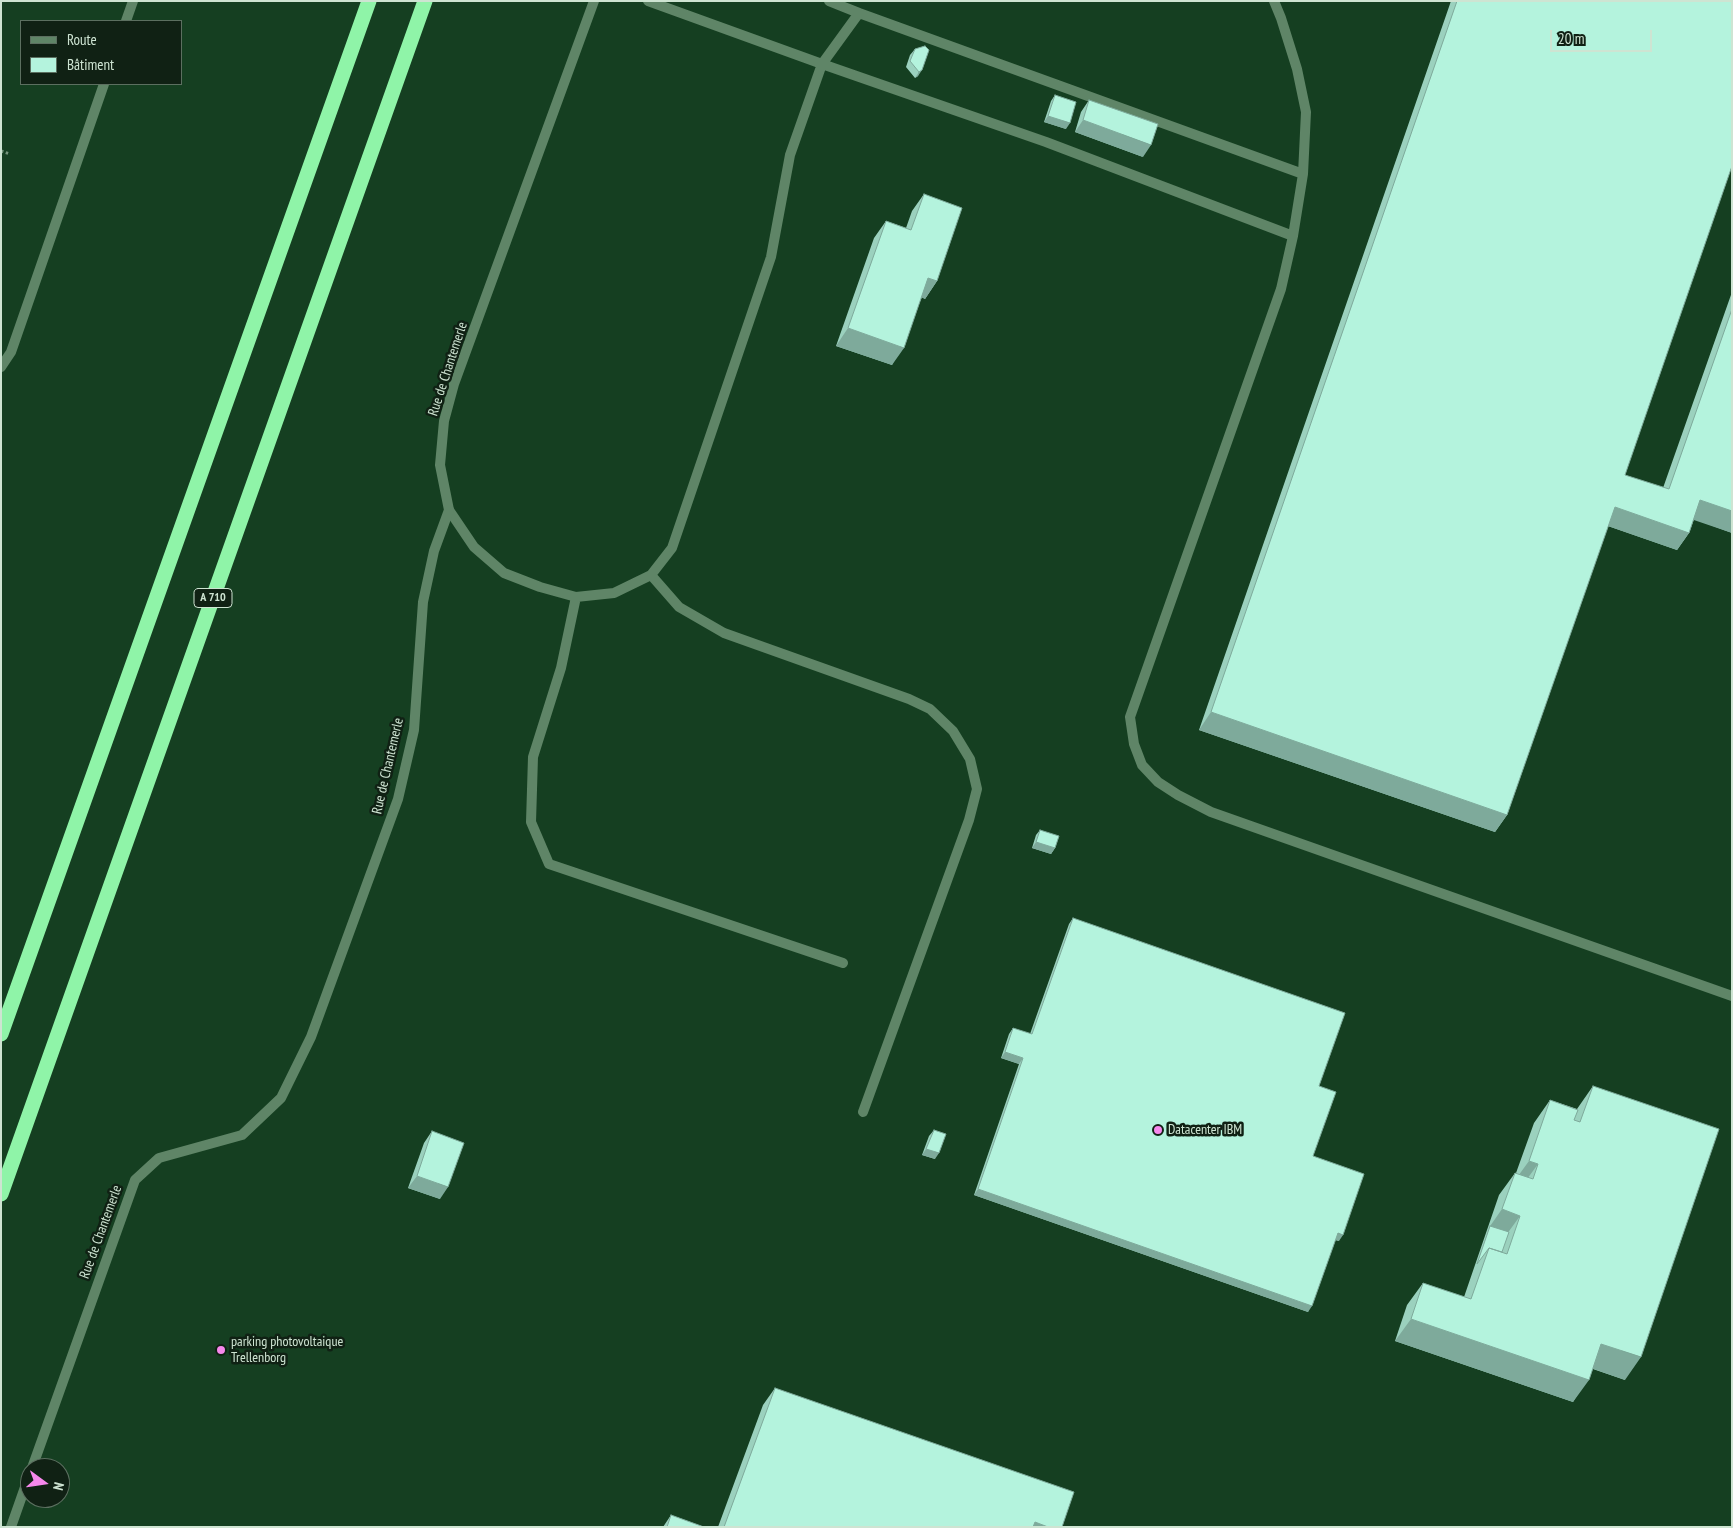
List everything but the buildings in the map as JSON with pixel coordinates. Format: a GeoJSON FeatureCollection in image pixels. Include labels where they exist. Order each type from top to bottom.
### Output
{"type":"FeatureCollection","features":[{"type":"Feature","properties":{"kind":"highway"},"geometry":{"type":"LineString","coordinates":[[1,1034],[369,1]]}},
{"type":"Feature","properties":{"kind":"highway","name":"A 710"},"geometry":{"type":"LineString","coordinates":[[1,1194],[426,1]]}},
{"type":"Feature","properties":{"kind":"street"},"geometry":{"type":"LineString","coordinates":[[126,20],[133,1]]}},
{"type":"Feature","properties":{"kind":"street","name":"Rue de Chantemerle"},"geometry":{"type":"LineString","coordinates":[[36,1458],[135,1180],[159,1158],[187,1152],[242,1135],[281,1098],[311,1037],[398,799],[414,730],[423,602],[434,551],[449,510],[440,465],[444,421],[454,384],[594,1]]}},
{"type":"Feature","properties":{"kind":"street"},"geometry":{"type":"LineString","coordinates":[[648,1],[1046,142],[1294,236]]}},
{"type":"Feature","properties":{"kind":"street"},"geometry":{"type":"LineString","coordinates":[[829,1],[1303,174]]}},
{"type":"Feature","properties":{"kind":"street"},"geometry":{"type":"LineString","coordinates":[[1274,1],[1297,69],[1306,112],[1303,174],[1294,236],[1281,289],[1130,717],[1134,744],[1142,764],[1158,782],[1211,812],[1732,996]]}},
{"type":"Feature","properties":{"kind":"street"},"geometry":{"type":"LineString","coordinates":[[449,510],[474,547],[504,573],[540,587],[576,597],[614,593],[651,575],[672,548],[768,266],[790,154],[822,64],[859,13]]}},
{"type":"Feature","properties":{"kind":"street"},"geometry":{"type":"LineString","coordinates":[[1,367],[11,352],[104,85]]}},
{"type":"Feature","properties":{"kind":"street"},"geometry":{"type":"LineString","coordinates":[[651,575],[679,607],[724,633],[909,699],[930,709],[953,731],[970,759],[977,789],[969,820],[863,1112]]}},
{"type":"Feature","properties":{"kind":"street"},"geometry":{"type":"LineString","coordinates":[[576,597],[561,668],[533,757],[530,822],[548,864],[843,963]]}},
{"type":"Feature","properties":{"kind":"street"},"geometry":{"type":"LineString","coordinates":[[11,1527],[20,1501]]}},
{"type":"Feature","properties":{"kind":"path"},"geometry":{"type":"LineString","coordinates":[[1,151],[10,154]]}},
{"type":"Feature","properties":{"kind":"place","name":"Datacenter IBM"},"geometry":{"type":"Point","coordinates":[1158,1130]}},
{"type":"Feature","properties":{"kind":"place","name":"parking photovoltaique Trellenborg"},"geometry":{"type":"Point","coordinates":[221,1350]}}]}
